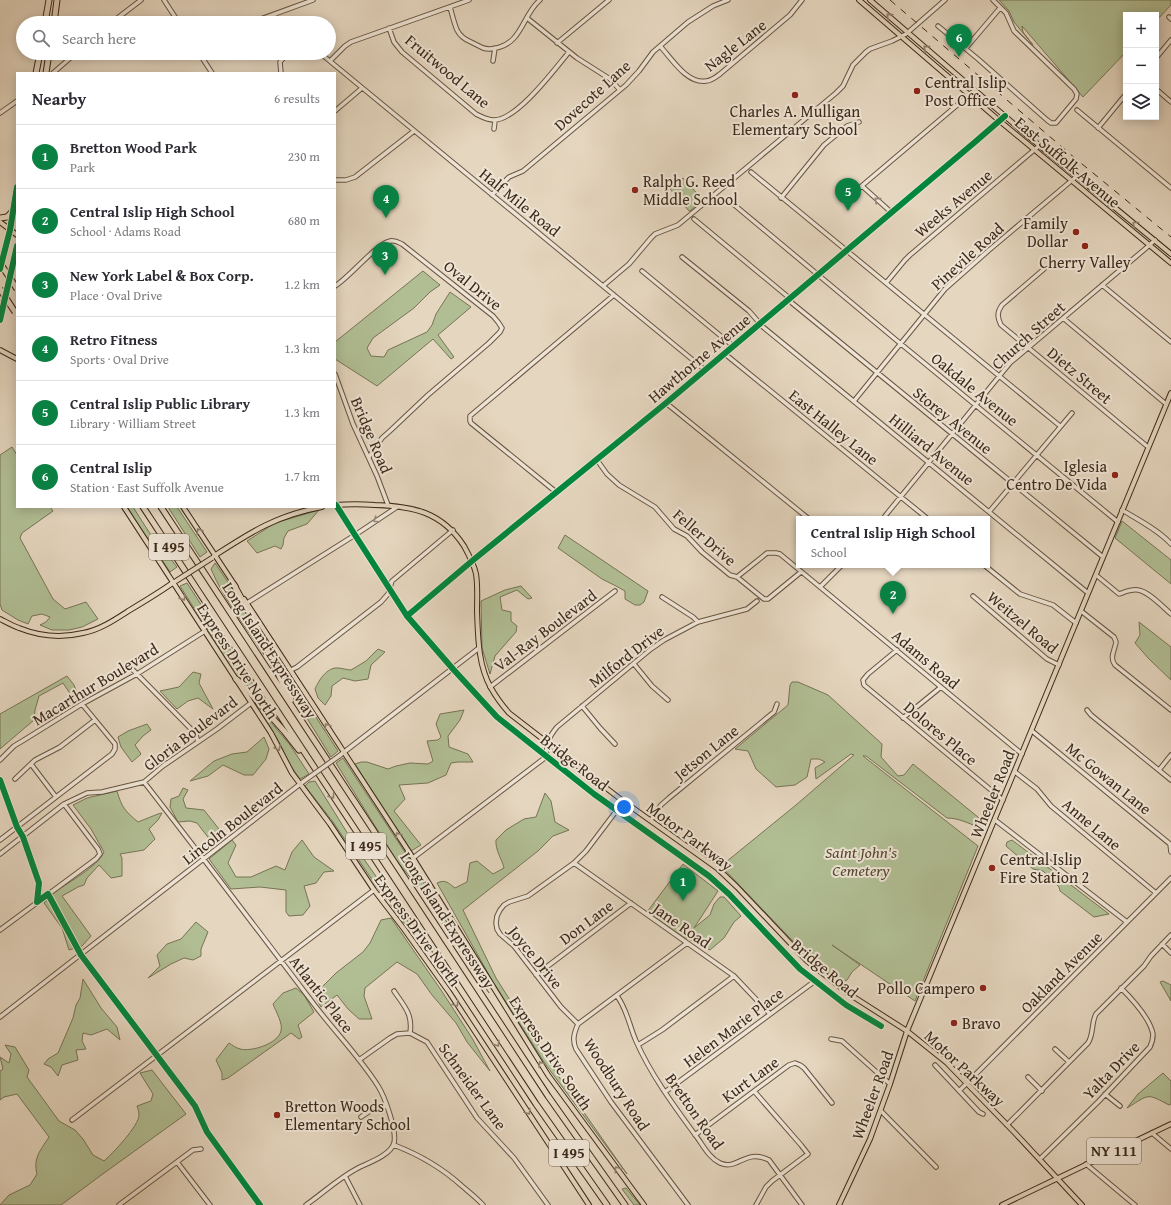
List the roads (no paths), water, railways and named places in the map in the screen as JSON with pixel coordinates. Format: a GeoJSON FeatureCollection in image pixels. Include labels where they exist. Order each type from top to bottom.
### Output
{"type":"FeatureCollection","features":[{"type":"Feature","properties":{"kind":"highway"},"geometry":{"type":"LineString","coordinates":[[46,16],[49,0]]}},
{"type":"Feature","properties":{"kind":"highway"},"geometry":{"type":"LineString","coordinates":[[55,16],[57,0]]}},
{"type":"Feature","properties":{"kind":"highway"},"geometry":{"type":"LineString","coordinates":[[36,72],[39,60]]}},
{"type":"Feature","properties":{"kind":"highway"},"geometry":{"type":"LineString","coordinates":[[46,72],[48,60]]}},
{"type":"Feature","properties":{"kind":"highway"},"geometry":{"type":"LineString","coordinates":[[0,269],[10,230],[16,194]]}},
{"type":"Feature","properties":{"kind":"highway"},"geometry":{"type":"LineString","coordinates":[[0,218],[7,217],[13,212]]}},
{"type":"Feature","properties":{"kind":"highway"},"geometry":{"type":"LineString","coordinates":[[0,320],[16,250]]}},
{"type":"Feature","properties":{"kind":"highway"},"geometry":{"type":"LineString","coordinates":[[0,263],[16,287]]}},
{"type":"Feature","properties":{"kind":"highway"},"geometry":{"type":"LineString","coordinates":[[0,289],[16,313]]}},
{"type":"Feature","properties":{"kind":"highway","name":"Long Island Expressway"},"geometry":{"type":"LineString","coordinates":[[144,508],[536,1104],[605,1204]]}},
{"type":"Feature","properties":{"kind":"highway","name":"Long Island Expressway"},"geometry":{"type":"LineString","coordinates":[[162,508],[548,1096],[625,1205]]}},
{"type":"Feature","properties":{"kind":"highway"},"geometry":{"type":"LineString","coordinates":[[234,585],[257,627],[281,680],[312,738]]}},
{"type":"Feature","properties":{"kind":"highway"},"geometry":{"type":"LineString","coordinates":[[236,679],[284,731],[325,785]]}},
{"type":"Feature","properties":{"kind":"main road","name":"East Suffolk Avenue"},"geometry":{"type":"LineString","coordinates":[[859,0],[1000,121],[1171,263]]}},
{"type":"Feature","properties":{"kind":"main road","name":"East Suffolk Avenue"},"geometry":{"type":"LineString","coordinates":[[870,0],[1040,146],[1171,254]]}},
{"type":"Feature","properties":{"kind":"main road"},"geometry":{"type":"LineString","coordinates":[[0,222],[16,234]]}},
{"type":"Feature","properties":{"kind":"main road"},"geometry":{"type":"LineString","coordinates":[[0,350],[16,358]]}},
{"type":"Feature","properties":{"kind":"main road","name":"Wheeler Road"},"geometry":{"type":"LineString","coordinates":[[839,1205],[870,1139],[881,1111],[907,1031],[1171,393]]}},
{"type":"Feature","properties":{"kind":"main road","name":"Motor Parkway"},"geometry":{"type":"LineString","coordinates":[[336,505],[388,505],[412,508],[428,514],[452,530],[472,560],[476,576],[479,648],[482,666],[490,687],[509,713],[620,799],[718,868],[808,961],[849,994],[907,1031],[948,1063],[1082,1205]]}},
{"type":"Feature","properties":{"kind":"main road","name":"Express Drive North"},"geometry":{"type":"LineString","coordinates":[[125,508],[271,734],[292,773],[302,783],[374,890],[449,992],[589,1205]]}},
{"type":"Feature","properties":{"kind":"main road","name":"Express Drive South"},"geometry":{"type":"LineString","coordinates":[[184,508],[344,752],[548,1075],[644,1205]]}},
{"type":"Feature","properties":{"kind":"main road"},"geometry":{"type":"LineString","coordinates":[[0,619],[18,628],[33,633],[65,636],[83,633],[116,619],[266,524],[295,513],[318,508]]}},
{"type":"Feature","properties":{"kind":"main road","name":"NY 111"},"geometry":{"type":"LineString","coordinates":[[1002,1205],[1171,1124]]}},
{"type":"Feature","properties":{"kind":"street"},"geometry":{"type":"LineString","coordinates":[[120,16],[141,0]]}},
{"type":"Feature","properties":{"kind":"street"},"geometry":{"type":"LineString","coordinates":[[164,0],[174,16]]}},
{"type":"Feature","properties":{"kind":"street"},"geometry":{"type":"LineString","coordinates":[[269,16],[313,0]]}},
{"type":"Feature","properties":{"kind":"street"},"geometry":{"type":"LineString","coordinates":[[336,55],[351,42],[469,0]]}},
{"type":"Feature","properties":{"kind":"street"},"geometry":{"type":"LineString","coordinates":[[450,7],[457,31],[461,36],[484,48],[495,48],[507,44],[513,39],[531,10],[540,0]]}},
{"type":"Feature","properties":{"kind":"street"},"geometry":{"type":"LineString","coordinates":[[557,43],[609,0]]}},
{"type":"Feature","properties":{"kind":"street","name":"Dovecote Lane"},"geometry":{"type":"LineString","coordinates":[[492,195],[510,177],[523,171],[620,90],[632,79],[653,52],[691,20],[713,6],[728,0]]}},
{"type":"Feature","properties":{"kind":"street","name":"Nagle Lane"},"geometry":{"type":"LineString","coordinates":[[660,46],[687,76],[699,81],[707,82],[720,74],[790,16],[802,0]]}},
{"type":"Feature","properties":{"kind":"street"},"geometry":{"type":"LineString","coordinates":[[603,286],[629,264],[651,238],[656,234],[678,225],[836,94],[843,86],[852,65],[870,48],[902,36],[945,0]]}},
{"type":"Feature","properties":{"kind":"street"},"geometry":{"type":"LineString","coordinates":[[938,26],[966,48],[1049,122],[1056,123],[1076,99],[1077,94],[1074,89],[1014,31],[1006,13],[993,0]]}},
{"type":"Feature","properties":{"kind":"street"},"geometry":{"type":"LineString","coordinates":[[966,48],[1000,8]]}},
{"type":"Feature","properties":{"kind":"street"},"geometry":{"type":"LineString","coordinates":[[527,18],[569,52],[610,79],[620,90]]}},
{"type":"Feature","properties":{"kind":"street","name":"Fruitwood Lane"},"geometry":{"type":"LineString","coordinates":[[389,28],[394,42],[402,52],[476,114],[495,120],[504,118],[527,100],[569,52]]}},
{"type":"Feature","properties":{"kind":"street"},"geometry":{"type":"LineString","coordinates":[[1159,54],[1171,40]]}},
{"type":"Feature","properties":{"kind":"street"},"geometry":{"type":"LineString","coordinates":[[493,61],[495,48]]}},
{"type":"Feature","properties":{"kind":"street"},"geometry":{"type":"LineString","coordinates":[[54,72],[68,60]]}},
{"type":"Feature","properties":{"kind":"street"},"geometry":{"type":"LineString","coordinates":[[204,60],[211,72]]}},
{"type":"Feature","properties":{"kind":"street"},"geometry":{"type":"LineString","coordinates":[[282,60],[280,62],[282,72]]}},
{"type":"Feature","properties":{"kind":"street","name":"Half Mile Road"},"geometry":{"type":"LineString","coordinates":[[330,61],[705,370]]}},
{"type":"Feature","properties":{"kind":"street"},"geometry":{"type":"LineString","coordinates":[[336,110],[362,88]]}},
{"type":"Feature","properties":{"kind":"street"},"geometry":{"type":"LineString","coordinates":[[851,195],[975,90]]}},
{"type":"Feature","properties":{"kind":"street"},"geometry":{"type":"LineString","coordinates":[[1159,92],[1171,102]]}},
{"type":"Feature","properties":{"kind":"street"},"geometry":{"type":"LineString","coordinates":[[1098,128],[1123,98]]}},
{"type":"Feature","properties":{"kind":"street"},"geometry":{"type":"LineString","coordinates":[[0,113],[16,102]]}},
{"type":"Feature","properties":{"kind":"street"},"geometry":{"type":"LineString","coordinates":[[1077,110],[1171,188]]}},
{"type":"Feature","properties":{"kind":"street","name":"Hawthorne Avenue"},"geometry":{"type":"LineString","coordinates":[[407,616],[472,560],[597,460],[725,354],[1005,116]]}},
{"type":"Feature","properties":{"kind":"street"},"geometry":{"type":"LineString","coordinates":[[494,129],[495,120]]}},
{"type":"Feature","properties":{"kind":"street"},"geometry":{"type":"LineString","coordinates":[[781,198],[824,145],[847,126],[859,122]]}},
{"type":"Feature","properties":{"kind":"street"},"geometry":{"type":"LineString","coordinates":[[336,180],[355,178],[414,131]]}},
{"type":"Feature","properties":{"kind":"street","name":"Weeks Avenue"},"geometry":{"type":"LineString","coordinates":[[886,283],[904,260],[1040,146]]}},
{"type":"Feature","properties":{"kind":"street"},"geometry":{"type":"LineString","coordinates":[[751,172],[1060,426]]}},
{"type":"Feature","properties":{"kind":"street","name":"Pinevile Road"},"geometry":{"type":"LineString","coordinates":[[854,401],[945,290],[988,251],[1077,176]]}},
{"type":"Feature","properties":{"kind":"street"},"geometry":{"type":"LineString","coordinates":[[862,186],[892,213]]}},
{"type":"Feature","properties":{"kind":"street","name":"Oakdale Avenue"},"geometry":{"type":"LineString","coordinates":[[732,203],[1118,522]]}},
{"type":"Feature","properties":{"kind":"street","name":"Storey Avenue"},"geometry":{"type":"LineString","coordinates":[[694,219],[790,299],[792,303],[1103,558]]}},
{"type":"Feature","properties":{"kind":"street","name":"Church Street"},"geometry":{"type":"LineString","coordinates":[[885,516],[1010,363],[1154,240]]}},
{"type":"Feature","properties":{"kind":"street","name":"Oval Drive"},"geometry":{"type":"LineString","coordinates":[[336,285],[380,246],[390,241],[395,241],[402,244],[493,316],[502,328],[489,343],[428,395],[390,430],[382,438],[369,457]]}},
{"type":"Feature","properties":{"kind":"street","name":"Hilliard Avenue"},"geometry":{"type":"LineString","coordinates":[[682,257],[748,311],[763,327],[1088,593]]}},
{"type":"Feature","properties":{"kind":"street","name":"Dietz Street"},"geometry":{"type":"LineString","coordinates":[[1044,269],[1002,305],[999,309],[998,316],[1001,325],[1148,447]]}},
{"type":"Feature","properties":{"kind":"street"},"geometry":{"type":"LineString","coordinates":[[642,271],[733,346]]}},
{"type":"Feature","properties":{"kind":"street"},"geometry":{"type":"LineString","coordinates":[[1102,285],[1171,342]]}},
{"type":"Feature","properties":{"kind":"street"},"geometry":{"type":"LineString","coordinates":[[556,492],[471,423],[469,419],[470,416],[614,295]]}},
{"type":"Feature","properties":{"kind":"street"},"geometry":{"type":"LineString","coordinates":[[1063,318],[1166,404]]}},
{"type":"Feature","properties":{"kind":"street","name":"East Halley Lane"},"geometry":{"type":"LineString","coordinates":[[725,354],[924,516]]}},
{"type":"Feature","properties":{"kind":"street","name":"Bridge Road"},"geometry":{"type":"LineString","coordinates":[[336,377],[352,422],[369,457],[388,505]]}},
{"type":"Feature","properties":{"kind":"street"},"geometry":{"type":"LineString","coordinates":[[666,403],[805,516]]}},
{"type":"Feature","properties":{"kind":"street"},"geometry":{"type":"LineString","coordinates":[[989,512],[1072,413]]}},
{"type":"Feature","properties":{"kind":"street","name":"Feller Drive"},"geometry":{"type":"LineString","coordinates":[[597,460],[614,481],[655,507],[674,529],[690,539],[702,552],[730,575],[737,577],[766,600],[801,572]]}},
{"type":"Feature","properties":{"kind":"street","name":"Bridge Road"},"geometry":{"type":"LineString","coordinates":[[336,505],[407,616],[497,717],[546,757],[709,876],[729,894],[800,968],[846,1004],[881,1026]]}},
{"type":"Feature","properties":{"kind":"street"},"geometry":{"type":"LineString","coordinates":[[247,603],[355,536],[399,506]]}},
{"type":"Feature","properties":{"kind":"street"},"geometry":{"type":"LineString","coordinates":[[1122,510],[1148,526],[1171,544]]}},
{"type":"Feature","properties":{"kind":"street"},"geometry":{"type":"LineString","coordinates":[[291,670],[297,667],[387,597],[392,581],[452,530]]}},
{"type":"Feature","properties":{"kind":"street","name":"Adams Road"},"geometry":{"type":"LineString","coordinates":[[737,577],[767,553],[780,554],[796,568]]}},
{"type":"Feature","properties":{"kind":"street","name":"Adams Road"},"geometry":{"type":"LineString","coordinates":[[796,568],[1022,754]]}},
{"type":"Feature","properties":{"kind":"street"},"geometry":{"type":"LineString","coordinates":[[820,587],[839,568]]}},
{"type":"Feature","properties":{"kind":"street"},"geometry":{"type":"LineString","coordinates":[[988,568],[1020,594],[1053,606],[1076,623]]}},
{"type":"Feature","properties":{"kind":"street"},"geometry":{"type":"LineString","coordinates":[[1096,575],[1119,594],[1137,590],[1142,591],[1171,614]]}},
{"type":"Feature","properties":{"kind":"street","name":"Val-Ray Boulevard"},"geometry":{"type":"LineString","coordinates":[[490,687],[615,591]]}},
{"type":"Feature","properties":{"kind":"street","name":"Weitzel Road"},"geometry":{"type":"LineString","coordinates":[[973,596],[1047,659],[1058,665]]}},
{"type":"Feature","properties":{"kind":"street"},"geometry":{"type":"LineString","coordinates":[[662,597],[693,617],[698,622]]}},
{"type":"Feature","properties":{"kind":"street","name":"Milford Drive"},"geometry":{"type":"LineString","coordinates":[[547,743],[551,734],[557,727],[664,640],[698,622],[747,609],[758,602]]}},
{"type":"Feature","properties":{"kind":"street"},"geometry":{"type":"LineString","coordinates":[[1081,611],[1114,637],[1116,642],[1112,661],[1171,710]]}},
{"type":"Feature","properties":{"kind":"street","name":"Macarthur Boulevard"},"geometry":{"type":"LineString","coordinates":[[0,760],[14,746],[82,704],[137,674],[205,631]]}},
{"type":"Feature","properties":{"kind":"street","name":"Lincoln Boulevard"},"geometry":{"type":"LineString","coordinates":[[0,1017],[479,648]]}},
{"type":"Feature","properties":{"kind":"street","name":"Dolores Place"},"geometry":{"type":"LineString","coordinates":[[897,650],[868,674],[863,680],[864,685],[1003,800]]}},
{"type":"Feature","properties":{"kind":"street"},"geometry":{"type":"LineString","coordinates":[[634,664],[652,686],[668,700]]}},
{"type":"Feature","properties":{"kind":"street"},"geometry":{"type":"LineString","coordinates":[[133,670],[196,734],[198,742]]}},
{"type":"Feature","properties":{"kind":"street"},"geometry":{"type":"LineString","coordinates":[[903,718],[941,687]]}},
{"type":"Feature","properties":{"kind":"street","name":"Gloria Boulevard"},"geometry":{"type":"LineString","coordinates":[[144,782],[171,760],[251,703]]}},
{"type":"Feature","properties":{"kind":"street"},"geometry":{"type":"LineString","coordinates":[[0,840],[112,754],[115,749],[115,744],[82,704]]}},
{"type":"Feature","properties":{"kind":"street","name":"Jetson Lane"},"geometry":{"type":"LineString","coordinates":[[651,820],[661,805],[774,712],[777,704]]}},
{"type":"Feature","properties":{"kind":"street"},"geometry":{"type":"LineString","coordinates":[[582,706],[615,744]]}},
{"type":"Feature","properties":{"kind":"street"},"geometry":{"type":"LineString","coordinates":[[1087,710],[1171,780]]}},
{"type":"Feature","properties":{"kind":"street"},"geometry":{"type":"LineString","coordinates":[[15,779],[35,760],[60,747],[95,720]]}},
{"type":"Feature","properties":{"kind":"street","name":"Mc Gowan Lane"},"geometry":{"type":"LineString","coordinates":[[1032,731],[1170,844]]}},
{"type":"Feature","properties":{"kind":"street"},"geometry":{"type":"LineString","coordinates":[[412,858],[546,757],[547,743]]}},
{"type":"Feature","properties":{"kind":"street"},"geometry":{"type":"LineString","coordinates":[[1159,770],[1171,755]]}},
{"type":"Feature","properties":{"kind":"street"},"geometry":{"type":"LineString","coordinates":[[30,764],[56,797]]}},
{"type":"Feature","properties":{"kind":"street","name":"Anne Lane"},"geometry":{"type":"LineString","coordinates":[[1015,772],[1036,789],[1051,806],[1156,893]]}},
{"type":"Feature","properties":{"kind":"street"},"geometry":{"type":"LineString","coordinates":[[0,854],[64,804],[87,793],[102,792],[144,782]]}},
{"type":"Feature","properties":{"kind":"street","name":"Atlantic Place"},"geometry":{"type":"LineString","coordinates":[[144,782],[320,1013],[359,1060],[378,1086],[394,1128],[394,1145]]}},
{"type":"Feature","properties":{"kind":"street"},"geometry":{"type":"LineString","coordinates":[[0,930],[96,859],[100,854],[98,849],[64,804]]}},
{"type":"Feature","properties":{"kind":"street","name":"Joyce Drive"},"geometry":{"type":"LineString","coordinates":[[578,1024],[560,1007],[514,946],[500,934],[496,923],[497,916],[504,905],[528,896],[574,863],[586,851],[617,810]]}},
{"type":"Feature","properties":{"kind":"street"},"geometry":{"type":"LineString","coordinates":[[995,820],[1127,922]]}},
{"type":"Feature","properties":{"kind":"street"},"geometry":{"type":"LineString","coordinates":[[17,827],[23,837],[39,883],[37,902]]}},
{"type":"Feature","properties":{"kind":"street"},"geometry":{"type":"LineString","coordinates":[[1170,844],[1171,852]]}},
{"type":"Feature","properties":{"kind":"street","name":"Jane Road"},"geometry":{"type":"LineString","coordinates":[[574,863],[734,976],[770,1014]]}},
{"type":"Feature","properties":{"kind":"street","name":"Oakland Avenue"},"geometry":{"type":"LineString","coordinates":[[959,1091],[1171,878]]}},
{"type":"Feature","properties":{"kind":"street"},"geometry":{"type":"LineString","coordinates":[[72,1120],[280,960],[374,890]]}},
{"type":"Feature","properties":{"kind":"street","name":"Don Lane"},"geometry":{"type":"LineString","coordinates":[[536,975],[631,903]]}},
{"type":"Feature","properties":{"kind":"street"},"geometry":{"type":"LineString","coordinates":[[1007,1125],[1088,1043],[1091,1038],[1096,1014],[1144,966],[1151,956],[1171,935]]}},
{"type":"Feature","properties":{"kind":"street","name":"Woodbury Road"},"geometry":{"type":"LineString","coordinates":[[686,943],[578,1024],[575,1031],[574,1044],[611,1102],[688,1205]]}},
{"type":"Feature","properties":{"kind":"street"},"geometry":{"type":"LineString","coordinates":[[1162,944],[1171,953]]}},
{"type":"Feature","properties":{"kind":"street"},"geometry":{"type":"LineString","coordinates":[[638,1045],[662,1030],[734,976]]}},
{"type":"Feature","properties":{"kind":"street","name":"Helen Marie Place"},"geometry":{"type":"LineString","coordinates":[[665,1092],[815,981]]}},
{"type":"Feature","properties":{"kind":"street","name":"Yalta Drive"},"geometry":{"type":"LineString","coordinates":[[1040,1159],[1147,1052],[1152,1042],[1153,1036],[1148,1024],[1136,1004],[1121,988]]}},
{"type":"Feature","properties":{"kind":"street"},"geometry":{"type":"LineString","coordinates":[[359,1060],[397,1034],[410,1033],[411,1021],[409,1015],[394,991]]}},
{"type":"Feature","properties":{"kind":"street","name":"Bretton Road"},"geometry":{"type":"LineString","coordinates":[[617,996],[624,1007],[638,1045],[665,1092],[677,1111],[714,1159],[725,1165],[732,1164],[750,1156],[763,1157],[769,1160],[802,1205]]}},
{"type":"Feature","properties":{"kind":"street","name":"Schneider Lane"},"geometry":{"type":"LineString","coordinates":[[410,1033],[426,1042],[477,1118],[514,1158],[548,1205]]}},
{"type":"Feature","properties":{"kind":"street"},"geometry":{"type":"LineString","coordinates":[[831,1039],[842,1041],[890,1084]]}},
{"type":"Feature","properties":{"kind":"street"},"geometry":{"type":"LineString","coordinates":[[1055,1049],[1069,1062]]}},
{"type":"Feature","properties":{"kind":"street","name":"Kurt Lane"},"geometry":{"type":"LineString","coordinates":[[695,1135],[789,1065],[795,1063],[800,1064],[804,1068],[832,1104]]}},
{"type":"Feature","properties":{"kind":"street"},"geometry":{"type":"LineString","coordinates":[[935,1064],[979,1112],[983,1114]]}},
{"type":"Feature","properties":{"kind":"street"},"geometry":{"type":"LineString","coordinates":[[1028,1077],[1042,1091]]}},
{"type":"Feature","properties":{"kind":"street"},"geometry":{"type":"LineString","coordinates":[[754,1091],[808,1154],[766,1187],[756,1205]]}},
{"type":"Feature","properties":{"kind":"street"},"geometry":{"type":"LineString","coordinates":[[1105,1094],[1120,1106]]}},
{"type":"Feature","properties":{"kind":"street"},"geometry":{"type":"LineString","coordinates":[[361,1117],[386,1106]]}},
{"type":"Feature","properties":{"kind":"street"},"geometry":{"type":"LineString","coordinates":[[881,1111],[936,1167]]}},
{"type":"Feature","properties":{"kind":"street"},"geometry":{"type":"LineString","coordinates":[[1152,1133],[1171,1149]]}},
{"type":"Feature","properties":{"kind":"street"},"geometry":{"type":"LineString","coordinates":[[306,1205],[345,1176],[385,1155],[394,1145],[408,1150],[437,1166],[451,1176],[483,1205]]}},
{"type":"Feature","properties":{"kind":"street"},"geometry":{"type":"LineString","coordinates":[[119,1205],[193,1150],[201,1149]]}},
{"type":"Feature","properties":{"kind":"street"},"geometry":{"type":"LineString","coordinates":[[178,1162],[210,1205]]}},
{"type":"Feature","properties":{"kind":"street"},"geometry":{"type":"LineString","coordinates":[[1086,1164],[1135,1205]]}},
{"type":"Feature","properties":{"kind":"street"},"geometry":{"type":"LineString","coordinates":[[345,1176],[360,1205]]}},
{"type":"Feature","properties":{"kind":"railway"},"geometry":{"type":"LineString","coordinates":[[890,0],[1076,159],[1171,237]]}},
{"type":"Feature","properties":{"kind":"place","name":"Central Islip"},"geometry":{"type":"Point","coordinates":[959,57]}},
{"type":"Feature","properties":{"kind":"place","name":"Central Islip Post Office"},"geometry":{"type":"Point","coordinates":[917,91]}},
{"type":"Feature","properties":{"kind":"place","name":"Charles A. Mulligan Elementary School"},"geometry":{"type":"Point","coordinates":[795,95]}},
{"type":"Feature","properties":{"kind":"place","name":"Ralph G. Reed Middle School"},"geometry":{"type":"Point","coordinates":[635,190]}},
{"type":"Feature","properties":{"kind":"place","name":"Central Islip Public Library"},"geometry":{"type":"Point","coordinates":[848,211]}},
{"type":"Feature","properties":{"kind":"place","name":"Retro Fitness"},"geometry":{"type":"Point","coordinates":[386,218]}},
{"type":"Feature","properties":{"kind":"place","name":"Family Dollar"},"geometry":{"type":"Point","coordinates":[1076,232]}},
{"type":"Feature","properties":{"kind":"place","name":"Cherry Valley"},"geometry":{"type":"Point","coordinates":[1085,246]}},
{"type":"Feature","properties":{"kind":"place","name":"New York Label & Box Corp."},"geometry":{"type":"Point","coordinates":[385,275]}},
{"type":"Feature","properties":{"kind":"place","name":"Iglesia Centro De Vida"},"geometry":{"type":"Point","coordinates":[1115,475]}},
{"type":"Feature","properties":{"kind":"place","name":"Central Islip High School"},"geometry":{"type":"Point","coordinates":[893,614]}},
{"type":"Feature","properties":{"kind":"place","name":"Central Islip Fire Station 2"},"geometry":{"type":"Point","coordinates":[992,868]}},
{"type":"Feature","properties":{"kind":"place","name":"Bretton Wood Park"},"geometry":{"type":"Point","coordinates":[683,901]}},
{"type":"Feature","properties":{"kind":"place","name":"Pollo Campero"},"geometry":{"type":"Point","coordinates":[983,988]}},
{"type":"Feature","properties":{"kind":"place","name":"Bravo"},"geometry":{"type":"Point","coordinates":[954,1023]}},
{"type":"Feature","properties":{"kind":"place","name":"Bretton Woods Elementary School"},"geometry":{"type":"Point","coordinates":[277,1115]}},
{"type":"Feature","properties":{"kind":"park label","name":"Saint John's Cemetery"},"geometry":{"type":"Point","coordinates":[861,861]}}]}
